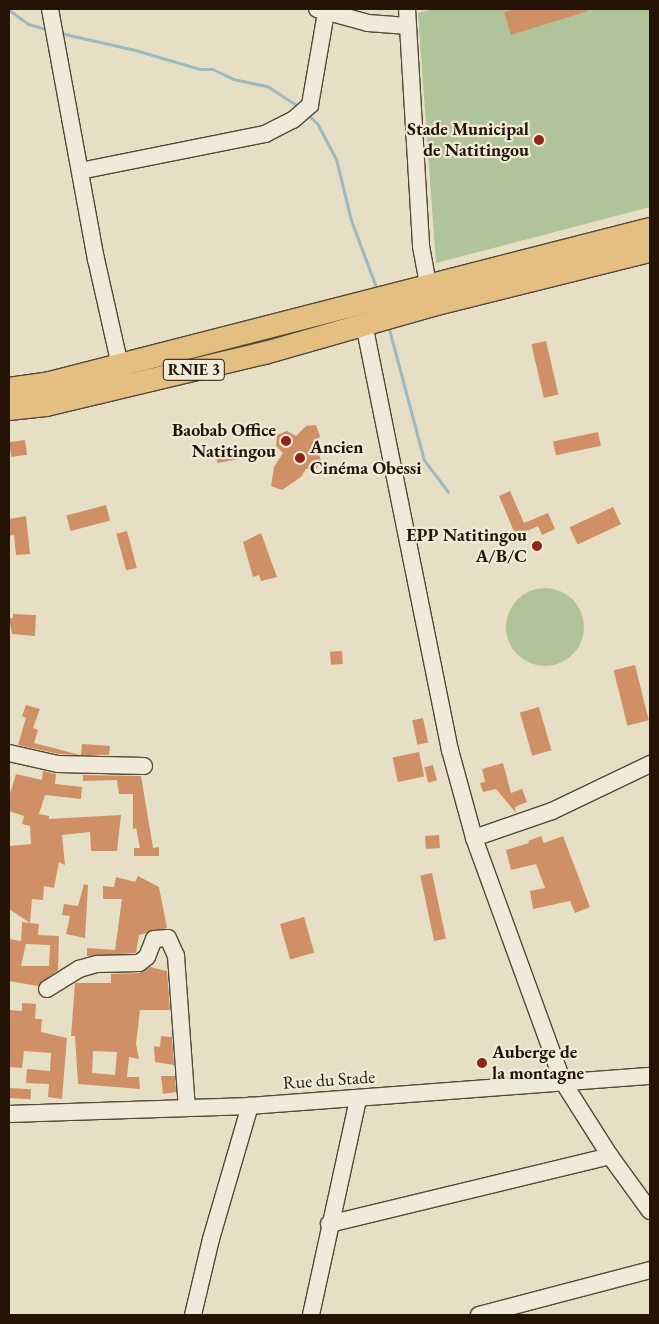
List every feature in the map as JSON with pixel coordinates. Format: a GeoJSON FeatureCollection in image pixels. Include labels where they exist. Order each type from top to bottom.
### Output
{"type":"FeatureCollection","features":[{"type":"Feature","properties":{"kind":"highway","name":"RNIE 3"},"geometry":{"type":"LineString","coordinates":[[9,389],[122,376],[265,353],[378,321],[430,295],[650,229]]}},
{"type":"Feature","properties":{"kind":"highway","name":"RNIE 3"},"geometry":{"type":"LineString","coordinates":[[9,409],[46,405],[122,376],[260,330],[381,297],[430,295],[650,251]]}},
{"type":"Feature","properties":{"kind":"highway"},"geometry":{"type":"LineString","coordinates":[[260,330],[265,353]]}},
{"type":"Feature","properties":{"kind":"street"},"geometry":{"type":"LineString","coordinates":[[50,9],[80,171],[122,376]]}},
{"type":"Feature","properties":{"kind":"street"},"geometry":{"type":"LineString","coordinates":[[408,9],[421,246],[430,295]]}},
{"type":"Feature","properties":{"kind":"street"},"geometry":{"type":"LineString","coordinates":[[80,171],[265,134],[293,120],[310,104],[320,11],[368,24],[408,26]]}},
{"type":"Feature","properties":{"kind":"street"},"geometry":{"type":"LineString","coordinates":[[378,321],[450,750],[474,838],[562,1082],[610,1156],[650,1211]]}},
{"type":"Feature","properties":{"kind":"street"},"geometry":{"type":"LineString","coordinates":[[9,753],[58,764],[144,766]]}},
{"type":"Feature","properties":{"kind":"street"},"geometry":{"type":"LineString","coordinates":[[474,838],[552,811],[650,764]]}},
{"type":"Feature","properties":{"kind":"street"},"geometry":{"type":"LineString","coordinates":[[47,989],[79,969],[97,964],[139,963],[146,957],[154,939],[168,938],[176,956],[187,1108]]}},
{"type":"Feature","properties":{"kind":"street","name":"Rue du Stade"},"geometry":{"type":"LineString","coordinates":[[9,1114],[250,1106],[650,1076]]}},
{"type":"Feature","properties":{"kind":"street"},"geometry":{"type":"LineString","coordinates":[[311,1315],[329,1224],[358,1099]]}},
{"type":"Feature","properties":{"kind":"street"},"geometry":{"type":"LineString","coordinates":[[193,1315],[211,1240],[250,1106]]}},
{"type":"Feature","properties":{"kind":"street"},"geometry":{"type":"LineString","coordinates":[[329,1224],[610,1156]]}},
{"type":"Feature","properties":{"kind":"street"},"geometry":{"type":"LineString","coordinates":[[478,1315],[650,1270]]}},
{"type":"Feature","properties":{"kind":"green space","name":"Stade Municipal de Natitingou"},"geometry":{"type":"Polygon","coordinates":[[[434,9],[650,9],[650,207],[436,263],[418,13],[434,9]]]}},
{"type":"Feature","properties":{"kind":"green space"},"geometry":{"type":"Polygon","coordinates":[[[545,588],[560,591],[573,599],[581,612],[584,627],[581,642],[573,655],[560,663],[545,666],[530,663],[517,655],[509,642],[506,627],[509,612],[517,599],[530,591],[545,588]]]}},
{"type":"Feature","properties":{"kind":"building"},"geometry":{"type":"Polygon","coordinates":[[[515,9],[587,9],[588,11],[511,35],[504,12],[515,9]]]}},
{"type":"Feature","properties":{"kind":"building"},"geometry":{"type":"Polygon","coordinates":[[[546,341],[558,395],[544,398],[531,344],[546,341]]]}},
{"type":"Feature","properties":{"kind":"building","name":"Ancien Cinéma Obessi"},"geometry":{"type":"Polygon","coordinates":[[[316,425],[320,436],[316,448],[321,460],[316,469],[306,469],[301,477],[282,490],[271,486],[274,467],[283,453],[276,446],[277,435],[287,431],[296,436],[306,426],[316,425]]]}},
{"type":"Feature","properties":{"kind":"building"},"geometry":{"type":"Polygon","coordinates":[[[598,432],[601,446],[556,455],[553,442],[598,432]]]}},
{"type":"Feature","properties":{"kind":"building"},"geometry":{"type":"Polygon","coordinates":[[[25,440],[27,455],[11,457],[9,442],[25,440]]]}},
{"type":"Feature","properties":{"kind":"building"},"geometry":{"type":"Polygon","coordinates":[[[239,448],[241,459],[217,463],[215,452],[239,448]]]}},
{"type":"Feature","properties":{"kind":"building"},"geometry":{"type":"Polygon","coordinates":[[[510,491],[524,523],[548,513],[555,529],[542,535],[538,526],[516,536],[499,496],[510,491]]]}},
{"type":"Feature","properties":{"kind":"building"},"geometry":{"type":"Polygon","coordinates":[[[106,505],[110,520],[71,531],[66,516],[106,505]]]}},
{"type":"Feature","properties":{"kind":"building"},"geometry":{"type":"Polygon","coordinates":[[[613,507],[621,524],[578,545],[569,527],[613,507]]]}},
{"type":"Feature","properties":{"kind":"building"},"geometry":{"type":"Polygon","coordinates":[[[26,516],[30,554],[16,555],[14,535],[9,536],[9,519],[26,516]]]}},
{"type":"Feature","properties":{"kind":"building"},"geometry":{"type":"Polygon","coordinates":[[[127,531],[137,568],[126,571],[116,534],[127,531]]]}},
{"type":"Feature","properties":{"kind":"building"},"geometry":{"type":"Polygon","coordinates":[[[261,533],[277,577],[261,581],[259,575],[253,577],[243,542],[261,533]]]}},
{"type":"Feature","properties":{"kind":"building"},"geometry":{"type":"Polygon","coordinates":[[[13,614],[36,615],[35,636],[12,634],[9,618],[13,618],[13,614]]]}},
{"type":"Feature","properties":{"kind":"building"},"geometry":{"type":"Polygon","coordinates":[[[342,651],[343,664],[331,665],[330,652],[342,651]]]}},
{"type":"Feature","properties":{"kind":"building"},"geometry":{"type":"Polygon","coordinates":[[[635,665],[649,720],[627,726],[614,670],[635,665]]]}},
{"type":"Feature","properties":{"kind":"building"},"geometry":{"type":"Polygon","coordinates":[[[26,705],[40,709],[33,728],[38,730],[34,743],[80,755],[59,754],[18,745],[26,718],[22,716],[26,705]]]}},
{"type":"Feature","properties":{"kind":"building"},"geometry":{"type":"Polygon","coordinates":[[[539,707],[551,750],[532,756],[520,713],[539,707]]]}},
{"type":"Feature","properties":{"kind":"building"},"geometry":{"type":"Polygon","coordinates":[[[423,718],[428,742],[417,745],[412,720],[423,718]]]}},
{"type":"Feature","properties":{"kind":"building"},"geometry":{"type":"Polygon","coordinates":[[[82,744],[110,746],[109,755],[81,755],[82,744]]]}},
{"type":"Feature","properties":{"kind":"building"},"geometry":{"type":"Polygon","coordinates":[[[419,752],[424,776],[398,782],[393,758],[419,752]]]}},
{"type":"Feature","properties":{"kind":"building"},"geometry":{"type":"Polygon","coordinates":[[[503,763],[511,793],[522,789],[527,802],[515,807],[516,813],[496,789],[483,792],[480,783],[485,782],[482,769],[503,763]]]}},
{"type":"Feature","properties":{"kind":"building"},"geometry":{"type":"Polygon","coordinates":[[[433,765],[437,781],[428,783],[424,767],[433,765]]]}},
{"type":"Feature","properties":{"kind":"building"},"geometry":{"type":"Polygon","coordinates":[[[43,771],[56,774],[55,784],[82,787],[81,799],[45,795],[39,814],[49,816],[49,819],[121,815],[117,851],[91,851],[90,832],[62,835],[65,865],[59,862],[54,888],[44,886],[43,900],[32,899],[30,923],[9,909],[9,846],[31,844],[30,826],[22,824],[24,816],[9,811],[9,797],[16,774],[42,780],[43,771]]]}},
{"type":"Feature","properties":{"kind":"building"},"geometry":{"type":"Polygon","coordinates":[[[83,775],[141,776],[153,848],[159,847],[159,856],[134,856],[134,848],[140,848],[136,828],[133,829],[133,794],[119,794],[117,780],[83,781],[83,775]]]}},
{"type":"Feature","properties":{"kind":"building"},"geometry":{"type":"Polygon","coordinates":[[[439,835],[440,848],[426,849],[425,836],[439,835]]]}},
{"type":"Feature","properties":{"kind":"building"},"geometry":{"type":"Polygon","coordinates":[[[541,836],[544,843],[563,836],[590,907],[575,913],[570,901],[533,909],[530,891],[545,888],[536,864],[511,870],[506,850],[529,843],[528,841],[541,836]]]}},
{"type":"Feature","properties":{"kind":"building"},"geometry":{"type":"Polygon","coordinates":[[[432,873],[446,939],[434,941],[420,875],[432,873]]]}},
{"type":"Feature","properties":{"kind":"building"},"geometry":{"type":"Polygon","coordinates":[[[138,876],[159,887],[167,928],[139,935],[136,953],[87,956],[87,948],[115,950],[122,899],[103,899],[103,886],[114,887],[116,877],[135,882],[138,876]]]}},
{"type":"Feature","properties":{"kind":"building"},"geometry":{"type":"Polygon","coordinates":[[[84,884],[88,885],[85,938],[66,934],[70,916],[62,915],[64,904],[78,906],[84,884]]]}},
{"type":"Feature","properties":{"kind":"building"},"geometry":{"type":"Polygon","coordinates":[[[304,917],[314,953],[290,959],[280,924],[304,917]]]}},
{"type":"Feature","properties":{"kind":"building"},"geometry":{"type":"Polygon","coordinates":[[[22,922],[39,924],[38,935],[59,936],[58,970],[38,986],[9,981],[9,939],[21,941],[22,922]],[[26,944],[21,966],[49,966],[50,945],[26,944]]]}},
{"type":"Feature","properties":{"kind":"building"},"geometry":{"type":"Polygon","coordinates":[[[150,967],[167,971],[170,1010],[140,1010],[136,1044],[139,1059],[129,1057],[127,1077],[139,1077],[140,1089],[78,1084],[75,1036],[71,1036],[75,983],[111,983],[111,974],[139,973],[150,967]],[[93,1051],[92,1073],[115,1075],[117,1052],[93,1051]]]}},
{"type":"Feature","properties":{"kind":"building"},"geometry":{"type":"Polygon","coordinates":[[[22,1003],[36,1004],[35,1019],[42,1019],[41,1032],[67,1038],[62,1099],[48,1097],[49,1084],[26,1083],[27,1069],[50,1071],[51,1053],[24,1051],[22,1068],[9,1067],[9,1010],[22,1011],[22,1003]]]}},
{"type":"Feature","properties":{"kind":"building"},"geometry":{"type":"Polygon","coordinates":[[[161,1036],[172,1037],[174,1065],[155,1062],[154,1046],[160,1047],[161,1036]]]}},
{"type":"Feature","properties":{"kind":"building"},"geometry":{"type":"Polygon","coordinates":[[[161,1076],[175,1076],[176,1092],[163,1094],[161,1076]]]}},
{"type":"Feature","properties":{"kind":"building"},"geometry":{"type":"Polygon","coordinates":[[[9,1088],[31,1089],[30,1099],[9,1098],[9,1088]]]}},
{"type":"Feature","properties":{"kind":"waterway"},"geometry":{"type":"LineString","coordinates":[[9,10],[28,24],[49,30]]}},
{"type":"Feature","properties":{"kind":"waterway"},"geometry":{"type":"LineString","coordinates":[[60,33],[135,50],[200,69],[212,69],[233,79],[267,86],[299,107]]}},
{"type":"Feature","properties":{"kind":"waterway"},"geometry":{"type":"LineString","coordinates":[[308,115],[317,123],[336,159],[351,220],[377,290]]}},
{"type":"Feature","properties":{"kind":"waterway"},"geometry":{"type":"LineString","coordinates":[[388,325],[424,460],[448,492]]}},
{"type":"Feature","properties":{"kind":"place","name":"Stade Municipal de Natitingou"},"geometry":{"type":"Point","coordinates":[539,140]}},
{"type":"Feature","properties":{"kind":"place","name":"Baobab Office Natitingou"},"geometry":{"type":"Point","coordinates":[286,441]}},
{"type":"Feature","properties":{"kind":"place","name":"Ancien Cinéma Obessi"},"geometry":{"type":"Point","coordinates":[300,458]}},
{"type":"Feature","properties":{"kind":"place","name":"EPP Natitingou A/B/C"},"geometry":{"type":"Point","coordinates":[537,546]}},
{"type":"Feature","properties":{"kind":"place","name":"Auberge de la montagne"},"geometry":{"type":"Point","coordinates":[482,1063]}}]}
